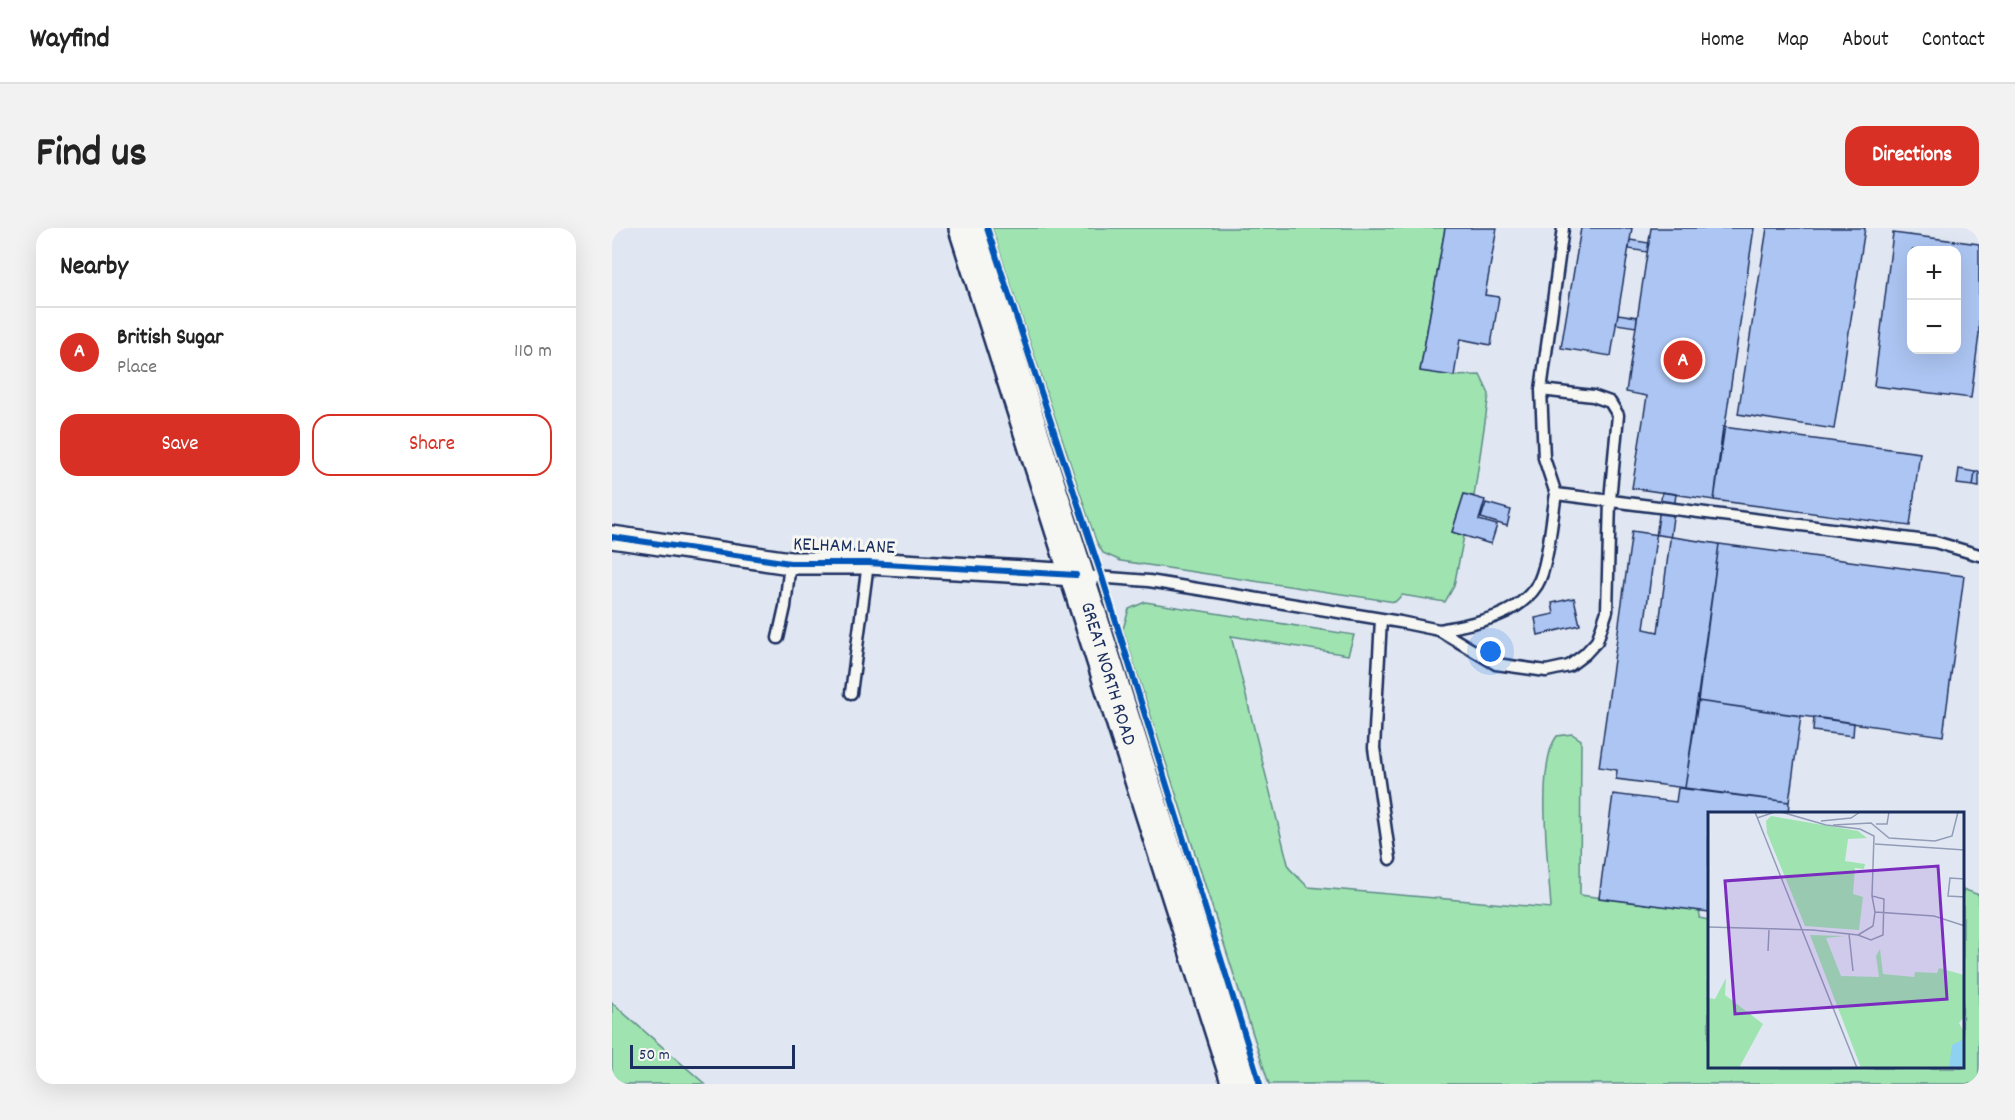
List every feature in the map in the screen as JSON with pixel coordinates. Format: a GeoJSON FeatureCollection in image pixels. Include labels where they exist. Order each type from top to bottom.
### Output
{"type":"FeatureCollection","features":[{"type":"Feature","properties":{"kind":"main road","name":"GREAT NORTH ROAD"},"geometry":{"type":"LineString","coordinates":[[966,228],[1239,1084]]}},
{"type":"Feature","properties":{"kind":"street","name":"KELHAM LANE"},"geometry":{"type":"LineString","coordinates":[[612,537],[790,563],[868,563],[1076,575]]}},
{"type":"Feature","properties":{"kind":"lane"},"geometry":{"type":"LineString","coordinates":[[1439,630],[1486,621],[1518,605],[1538,584],[1556,494],[1544,458],[1541,390],[1563,228]]}},
{"type":"Feature","properties":{"kind":"lane"},"geometry":{"type":"LineString","coordinates":[[1076,575],[1149,581],[1381,619],[1439,630],[1496,664],[1546,672],[1569,666],[1586,654],[1597,640],[1607,611],[1610,500],[1618,416],[1610,402],[1593,396],[1541,390]]}},
{"type":"Feature","properties":{"kind":"lane"},"geometry":{"type":"LineString","coordinates":[[1556,494],[1935,542],[1979,555]]}},
{"type":"Feature","properties":{"kind":"lane"},"geometry":{"type":"LineString","coordinates":[[778,638],[785,607],[790,563]]}},
{"type":"Feature","properties":{"kind":"lane"},"geometry":{"type":"LineString","coordinates":[[851,693],[868,563]]}},
{"type":"Feature","properties":{"kind":"lane"},"geometry":{"type":"LineString","coordinates":[[1381,619],[1374,748],[1390,859]]}},
{"type":"Feature","properties":{"kind":"green space"},"geometry":{"type":"Polygon","coordinates":[[[992,228],[1445,228],[1420,370],[1454,376],[1480,375],[1489,394],[1474,496],[1464,494],[1452,532],[1464,536],[1454,586],[1445,602],[1402,595],[1395,602],[1121,561],[1103,553],[1096,541],[992,228]]]}},
{"type":"Feature","properties":{"kind":"green space"},"geometry":{"type":"Polygon","coordinates":[[[1145,602],[1354,635],[1348,655],[1231,636],[1289,868],[1308,887],[1551,908],[1545,818],[1546,770],[1550,750],[1557,736],[1572,734],[1581,740],[1580,895],[1700,911],[1699,918],[1708,920],[1708,1069],[1964,1069],[1964,889],[1979,895],[1979,1084],[1269,1084],[1123,629],[1129,609],[1145,602]]]}},
{"type":"Feature","properties":{"kind":"green space"},"geometry":{"type":"Polygon","coordinates":[[[612,1003],[705,1084],[612,1084],[612,1003]]]}},
{"type":"Feature","properties":{"kind":"building"},"geometry":{"type":"Polygon","coordinates":[[[1445,228],[1497,228],[1485,295],[1499,297],[1491,345],[1460,339],[1454,376],[1420,371],[1445,228]]]}},
{"type":"Feature","properties":{"kind":"building"},"geometry":{"type":"Polygon","coordinates":[[[1581,228],[1632,228],[1611,356],[1561,348],[1581,228]]]}},
{"type":"Feature","properties":{"kind":"building"},"geometry":{"type":"Polygon","coordinates":[[[1651,228],[1754,228],[1714,500],[1632,488],[1647,396],[1626,392],[1651,228]]]}},
{"type":"Feature","properties":{"kind":"building"},"geometry":{"type":"Polygon","coordinates":[[[1767,228],[1865,228],[1834,429],[1738,414],[1767,228]]]}},
{"type":"Feature","properties":{"kind":"building"},"geometry":{"type":"Polygon","coordinates":[[[1893,233],[1979,244],[1979,334],[1971,398],[1874,386],[1893,233]]]}},
{"type":"Feature","properties":{"kind":"building"},"geometry":{"type":"Polygon","coordinates":[[[1630,240],[1649,243],[1647,252],[1629,249],[1630,240]]]}},
{"type":"Feature","properties":{"kind":"building"},"geometry":{"type":"Polygon","coordinates":[[[1618,314],[1637,317],[1636,327],[1616,324],[1618,314]]]}},
{"type":"Feature","properties":{"kind":"building"},"geometry":{"type":"Polygon","coordinates":[[[1723,427],[1920,453],[1910,526],[1714,500],[1723,427]]]}},
{"type":"Feature","properties":{"kind":"building"},"geometry":{"type":"Polygon","coordinates":[[[1959,469],[1975,472],[1973,486],[1957,484],[1959,469]]]}},
{"type":"Feature","properties":{"kind":"building"},"geometry":{"type":"Polygon","coordinates":[[[1975,472],[1979,472],[1979,487],[1973,486],[1975,472]]]}},
{"type":"Feature","properties":{"kind":"building"},"geometry":{"type":"Polygon","coordinates":[[[1662,492],[1676,494],[1658,632],[1644,629],[1662,492]]]}},
{"type":"Feature","properties":{"kind":"building"},"geometry":{"type":"Polygon","coordinates":[[[1464,494],[1485,500],[1479,520],[1497,525],[1491,544],[1452,532],[1464,494]]]}},
{"type":"Feature","properties":{"kind":"building"},"geometry":{"type":"Polygon","coordinates":[[[1486,503],[1511,510],[1507,526],[1481,518],[1486,503]]]}},
{"type":"Feature","properties":{"kind":"building"},"geometry":{"type":"Polygon","coordinates":[[[1632,531],[1719,544],[1685,788],[1616,779],[1617,770],[1599,767],[1632,531]]]}},
{"type":"Feature","properties":{"kind":"building"},"geometry":{"type":"Polygon","coordinates":[[[1719,544],[1964,576],[1943,736],[1698,701],[1719,544]]]}},
{"type":"Feature","properties":{"kind":"building"},"geometry":{"type":"Polygon","coordinates":[[[1574,598],[1580,625],[1538,635],[1535,618],[1554,614],[1552,603],[1574,598]]]}},
{"type":"Feature","properties":{"kind":"building"},"geometry":{"type":"Polygon","coordinates":[[[1698,701],[1801,716],[1789,802],[1685,788],[1698,701]]]}},
{"type":"Feature","properties":{"kind":"building"},"geometry":{"type":"Polygon","coordinates":[[[1814,717],[1854,723],[1853,736],[1813,731],[1814,717]]]}},
{"type":"Feature","properties":{"kind":"building"},"geometry":{"type":"Polygon","coordinates":[[[1678,788],[1789,802],[1788,812],[1708,812],[1708,912],[1599,898],[1613,794],[1676,802],[1678,788]]]}},
{"type":"Feature","properties":{"kind":"cycle path"},"geometry":{"type":"LineString","coordinates":[[987,228],[1102,577],[1260,1084]]}},
{"type":"Feature","properties":{"kind":"cycle path"},"geometry":{"type":"LineString","coordinates":[[612,537],[790,563],[868,563],[1076,575]]}},
{"type":"Feature","properties":{"kind":"place","name":"British Sugar"},"geometry":{"type":"Point","coordinates":[1683,360]}}]}
